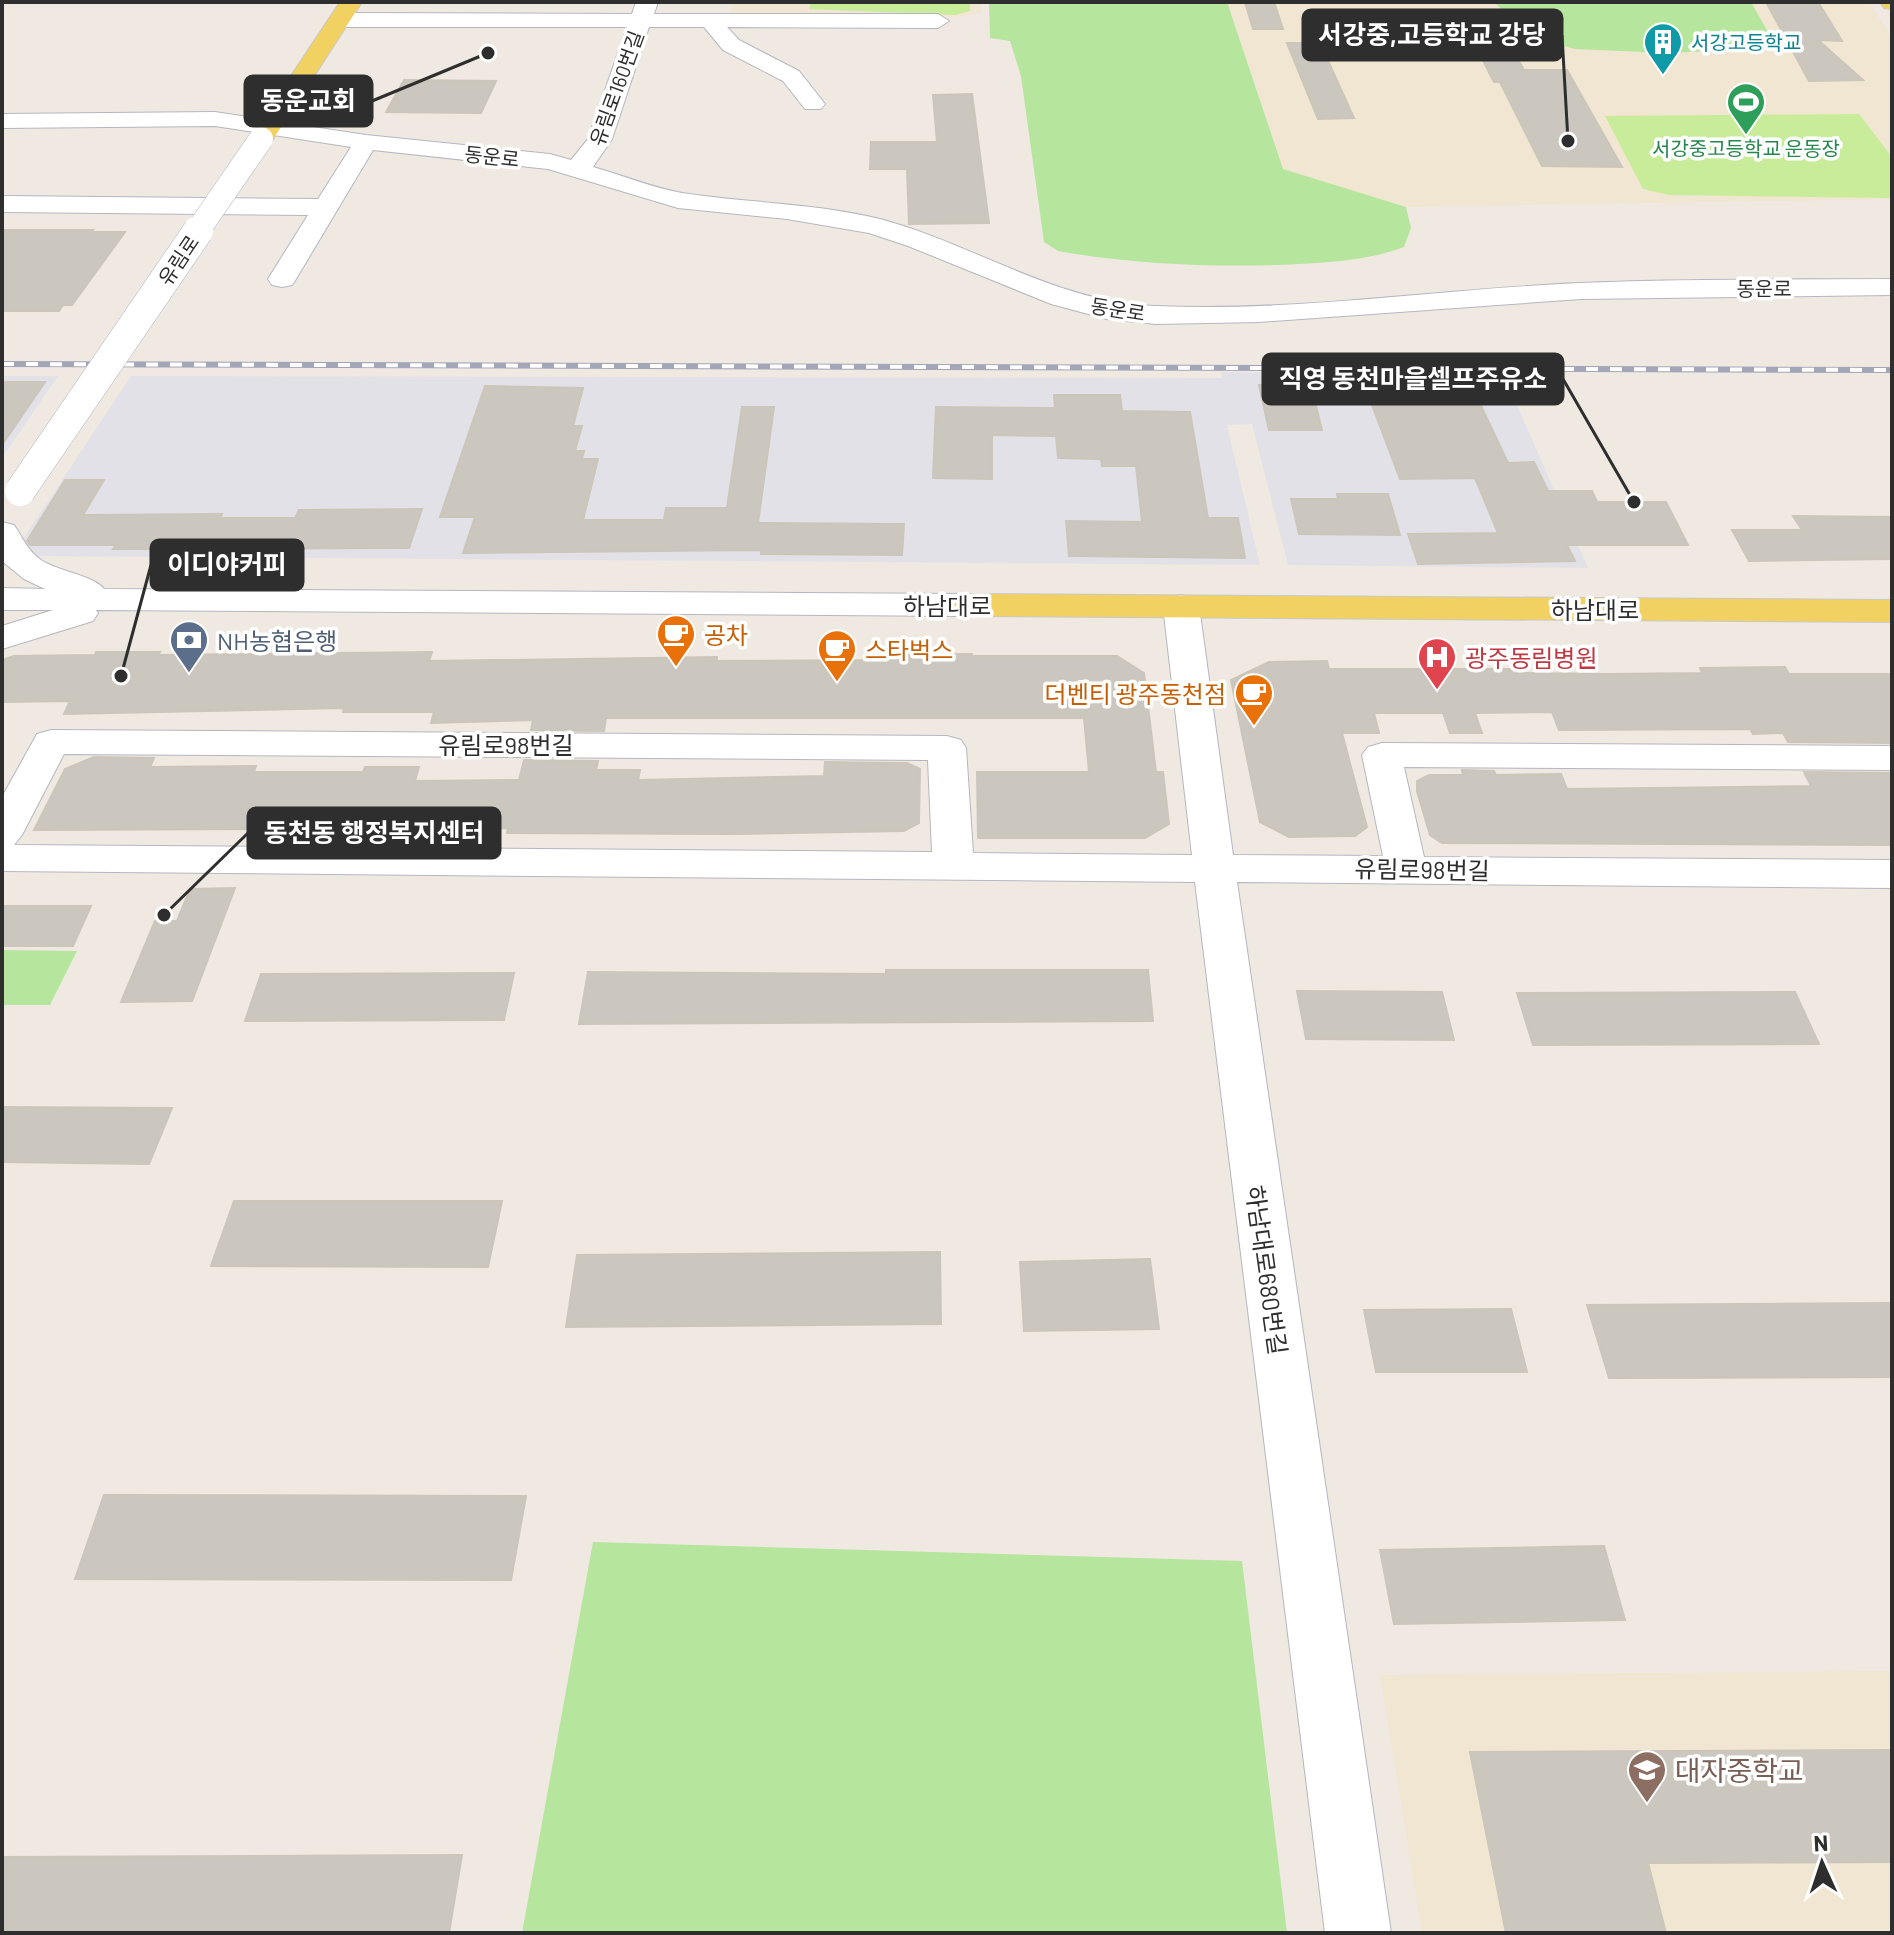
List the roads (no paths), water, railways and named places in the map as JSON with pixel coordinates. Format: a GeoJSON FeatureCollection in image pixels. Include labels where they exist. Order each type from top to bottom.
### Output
{"type":"FeatureCollection","features":[{"type":"Feature","properties":{"kind":"main road","name":"유림로"},"geometry":{"type":"LineString","coordinates":[[265,133],[346,11]]}},
{"type":"Feature","properties":{"kind":"main road","name":"하남대로"},"geometry":{"type":"LineString","coordinates":[[963,605],[1892,611]]}},
{"type":"Feature","properties":{"kind":"street"},"geometry":{"type":"LineString","coordinates":[[346,11],[643,11],[710,21],[938,21]]}},
{"type":"Feature","properties":{"kind":"street","name":"유림로160번길"},"geometry":{"type":"LineString","coordinates":[[577,169],[592,154],[600,139],[643,11]]}},
{"type":"Feature","properties":{"kind":"street"},"geometry":{"type":"LineString","coordinates":[[710,21],[731,45],[791,76],[813,104]]}},
{"type":"Feature","properties":{"kind":"street","name":"동운로"},"geometry":{"type":"LineString","coordinates":[[2,145],[13,120],[215,119],[265,133],[505,157],[577,169],[678,200],[787,211],[874,226],[918,240],[1061,298],[1107,310],[1156,315],[1259,313],[1644,289],[1892,287]]}},
{"type":"Feature","properties":{"kind":"street","name":"유림로"},"geometry":{"type":"LineString","coordinates":[[11,504],[265,133]]}},
{"type":"Feature","properties":{"kind":"street"},"geometry":{"type":"LineString","coordinates":[[282,279],[366,142]]}},
{"type":"Feature","properties":{"kind":"street"},"geometry":{"type":"LineString","coordinates":[[2,204],[324,207]]}},
{"type":"Feature","properties":{"kind":"street"},"geometry":{"type":"LineString","coordinates":[[2,532],[15,557],[34,571],[55,581],[120,600]]}},
{"type":"Feature","properties":{"kind":"street","name":"하남대로"},"geometry":{"type":"LineString","coordinates":[[2,599],[963,605]]}},
{"type":"Feature","properties":{"kind":"street"},"geometry":{"type":"LineString","coordinates":[[2,638],[120,600]]}},
{"type":"Feature","properties":{"kind":"street","name":"하남대로680번길"},"geometry":{"type":"LineString","coordinates":[[1181,606],[1358,1933]]}},
{"type":"Feature","properties":{"kind":"street","name":"유림로98번길"},"geometry":{"type":"LineString","coordinates":[[2,835],[51,742],[947,748],[953,866]]}},
{"type":"Feature","properties":{"kind":"street"},"geometry":{"type":"LineString","coordinates":[[1406,869],[1382,755],[1892,758]]}},
{"type":"Feature","properties":{"kind":"street","name":"유림로98번길"},"geometry":{"type":"LineString","coordinates":[[2,858],[1892,874]]}},
{"type":"Feature","properties":{"kind":"railway"},"geometry":{"type":"LineString","coordinates":[[2,364],[1892,370]]}},
{"type":"Feature","properties":{"kind":"place","name":"동운교회"},"geometry":{"type":"Point","coordinates":[488,53]}},
{"type":"Feature","properties":{"kind":"place","name":"서강고등학교"},"geometry":{"type":"Point","coordinates":[1663,76]}},
{"type":"Feature","properties":{"kind":"place","name":"서강중고등학교 운동장"},"geometry":{"type":"Point","coordinates":[1746,136]}},
{"type":"Feature","properties":{"kind":"place","name":"서강중,고등학교 강당"},"geometry":{"type":"Point","coordinates":[1568,141]}},
{"type":"Feature","properties":{"kind":"place","name":"직영 동천마을셀프주유소"},"geometry":{"type":"Point","coordinates":[1634,502]}},
{"type":"Feature","properties":{"kind":"place","name":"공차"},"geometry":{"type":"Point","coordinates":[676,668]}},
{"type":"Feature","properties":{"kind":"place","name":"NH농협은행"},"geometry":{"type":"Point","coordinates":[189,674]}},
{"type":"Feature","properties":{"kind":"place","name":"이디야커피"},"geometry":{"type":"Point","coordinates":[121,676]}},
{"type":"Feature","properties":{"kind":"place","name":"스타벅스"},"geometry":{"type":"Point","coordinates":[837,683]}},
{"type":"Feature","properties":{"kind":"place","name":"광주동림병원"},"geometry":{"type":"Point","coordinates":[1437,691]}},
{"type":"Feature","properties":{"kind":"place","name":"더벤티 광주동천점"},"geometry":{"type":"Point","coordinates":[1254,727]}},
{"type":"Feature","properties":{"kind":"place","name":"동천동 행정복지센터"},"geometry":{"type":"Point","coordinates":[164,915]}},
{"type":"Feature","properties":{"kind":"place","name":"대자중학교"},"geometry":{"type":"Point","coordinates":[1647,1804]}}]}
